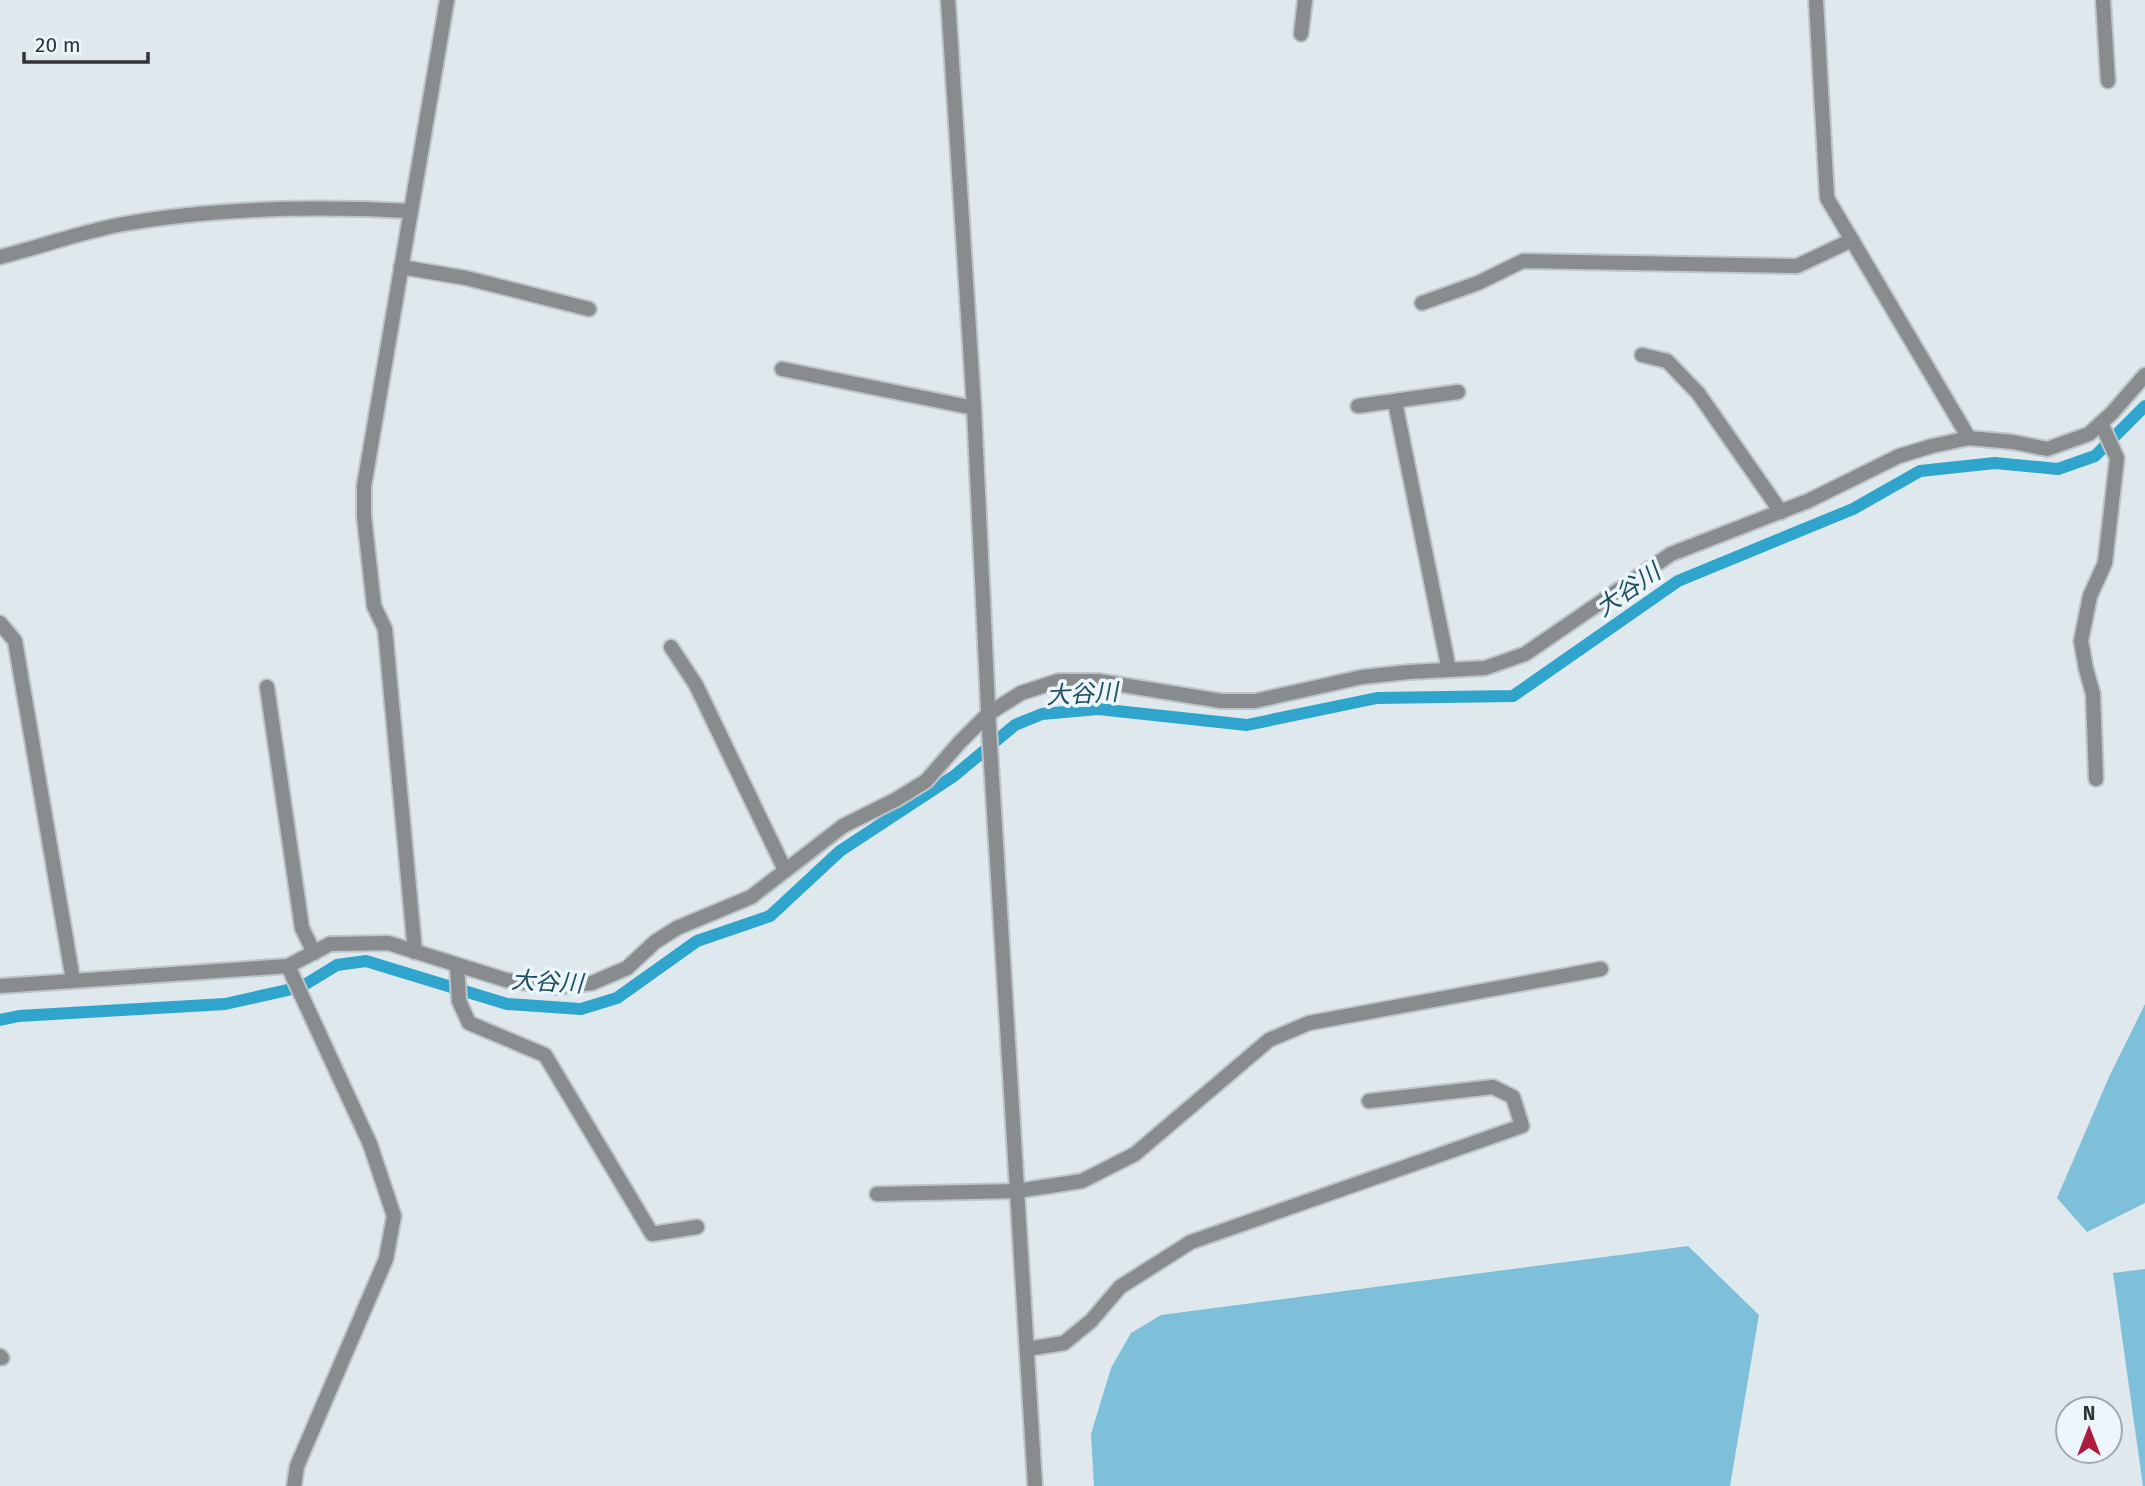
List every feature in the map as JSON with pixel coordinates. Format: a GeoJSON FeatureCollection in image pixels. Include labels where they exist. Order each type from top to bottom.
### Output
{"type":"FeatureCollection","features":[{"type":"Feature","properties":{"kind":"street"},"geometry":{"type":"LineString","coordinates":[[415,951],[386,629],[374,606],[364,516],[364,486],[447,0]]}},
{"type":"Feature","properties":{"kind":"street"},"geometry":{"type":"LineString","coordinates":[[948,0],[974,408],[988,722],[1035,1486]]}},
{"type":"Feature","properties":{"kind":"street"},"geometry":{"type":"LineString","coordinates":[[1300,34],[1305,0]]}},
{"type":"Feature","properties":{"kind":"street"},"geometry":{"type":"LineString","coordinates":[[1816,0],[1827,198],[1969,438]]}},
{"type":"Feature","properties":{"kind":"street"},"geometry":{"type":"LineString","coordinates":[[2103,0],[2108,81]]}},
{"type":"Feature","properties":{"kind":"street"},"geometry":{"type":"LineString","coordinates":[[0,257],[117,225],[182,216],[331,207],[411,211]]}},
{"type":"Feature","properties":{"kind":"street"},"geometry":{"type":"LineString","coordinates":[[1422,303],[1478,283],[1524,261],[1797,266],[1852,240]]}},
{"type":"Feature","properties":{"kind":"street"},"geometry":{"type":"LineString","coordinates":[[401,267],[466,278],[589,309]]}},
{"type":"Feature","properties":{"kind":"street"},"geometry":{"type":"LineString","coordinates":[[1642,355],[1667,361],[1698,393],[1781,512]]}},
{"type":"Feature","properties":{"kind":"street"},"geometry":{"type":"LineString","coordinates":[[782,369],[974,408]]}},
{"type":"Feature","properties":{"kind":"street"},"geometry":{"type":"LineString","coordinates":[[0,986],[288,966],[330,944],[362,942],[388,943],[506,980],[557,987],[592,983],[627,968],[655,942],[677,928],[751,897],[843,826],[897,799],[926,780],[960,742],[1021,693],[1058,681],[1098,681],[1221,701],[1255,701],[1362,677],[1409,671],[1485,668],[1525,654],[1671,554],[1781,512],[1899,456],[1969,438],[2013,442],[2048,449],[2089,434],[2145,375]]}},
{"type":"Feature","properties":{"kind":"street"},"geometry":{"type":"LineString","coordinates":[[1358,406],[1458,392]]}},
{"type":"Feature","properties":{"kind":"street"},"geometry":{"type":"LineString","coordinates":[[1395,402],[1449,670]]}},
{"type":"Feature","properties":{"kind":"street"},"geometry":{"type":"LineString","coordinates":[[2096,779],[2093,694],[2081,641],[2090,596],[2105,563],[2117,458],[2101,423]]}},
{"type":"Feature","properties":{"kind":"street"},"geometry":{"type":"LineString","coordinates":[[0,623],[15,640],[73,980]]}},
{"type":"Feature","properties":{"kind":"street"},"geometry":{"type":"LineString","coordinates":[[671,647],[696,685],[785,870]]}},
{"type":"Feature","properties":{"kind":"street"},"geometry":{"type":"LineString","coordinates":[[267,687],[302,928],[314,953]]}},
{"type":"Feature","properties":{"kind":"street"},"geometry":{"type":"LineString","coordinates":[[457,965],[459,1000],[469,1023],[545,1055],[652,1234],[697,1227]]}},
{"type":"Feature","properties":{"kind":"street"},"geometry":{"type":"LineString","coordinates":[[288,966],[370,1144],[394,1216],[386,1259],[297,1466],[294,1486]]}},
{"type":"Feature","properties":{"kind":"street"},"geometry":{"type":"LineString","coordinates":[[877,1194],[1017,1191],[1082,1181],[1135,1154],[1269,1040],[1309,1023],[1601,970]]}},
{"type":"Feature","properties":{"kind":"street"},"geometry":{"type":"LineString","coordinates":[[1027,1349],[1064,1343],[1091,1321],[1120,1287],[1191,1242],[1522,1126],[1513,1097],[1493,1087],[1369,1101]]}},
{"type":"Feature","properties":{"kind":"shaded area"},"geometry":{"type":"Polygon","coordinates":[[[2145,1004],[2145,1203],[2087,1232],[2057,1198],[2109,1077],[2145,1004]]]}},
{"type":"Feature","properties":{"kind":"shaded area"},"geometry":{"type":"Polygon","coordinates":[[[1688,1246],[1759,1315],[1730,1486],[1094,1486],[1091,1434],[1111,1368],[1131,1333],[1161,1315],[1688,1246]]]}},
{"type":"Feature","properties":{"kind":"shaded area"},"geometry":{"type":"Polygon","coordinates":[[[2145,1269],[2145,1486],[2143,1486],[2113,1273],[2145,1269]]]}},
{"type":"Feature","properties":{"kind":"waterway","name":"大谷川"},"geometry":{"type":"LineString","coordinates":[[0,1020],[19,1016],[225,1004],[301,987],[337,965],[366,961],[507,1004],[581,1009],[617,998],[697,941],[770,916],[840,851],[954,776],[1015,725],[1042,714],[1098,709],[1247,725],[1377,698],[1513,696],[1678,581],[1853,509],[1920,471],[1995,463],[2058,469],[2095,456],[2145,406]]}}]}
